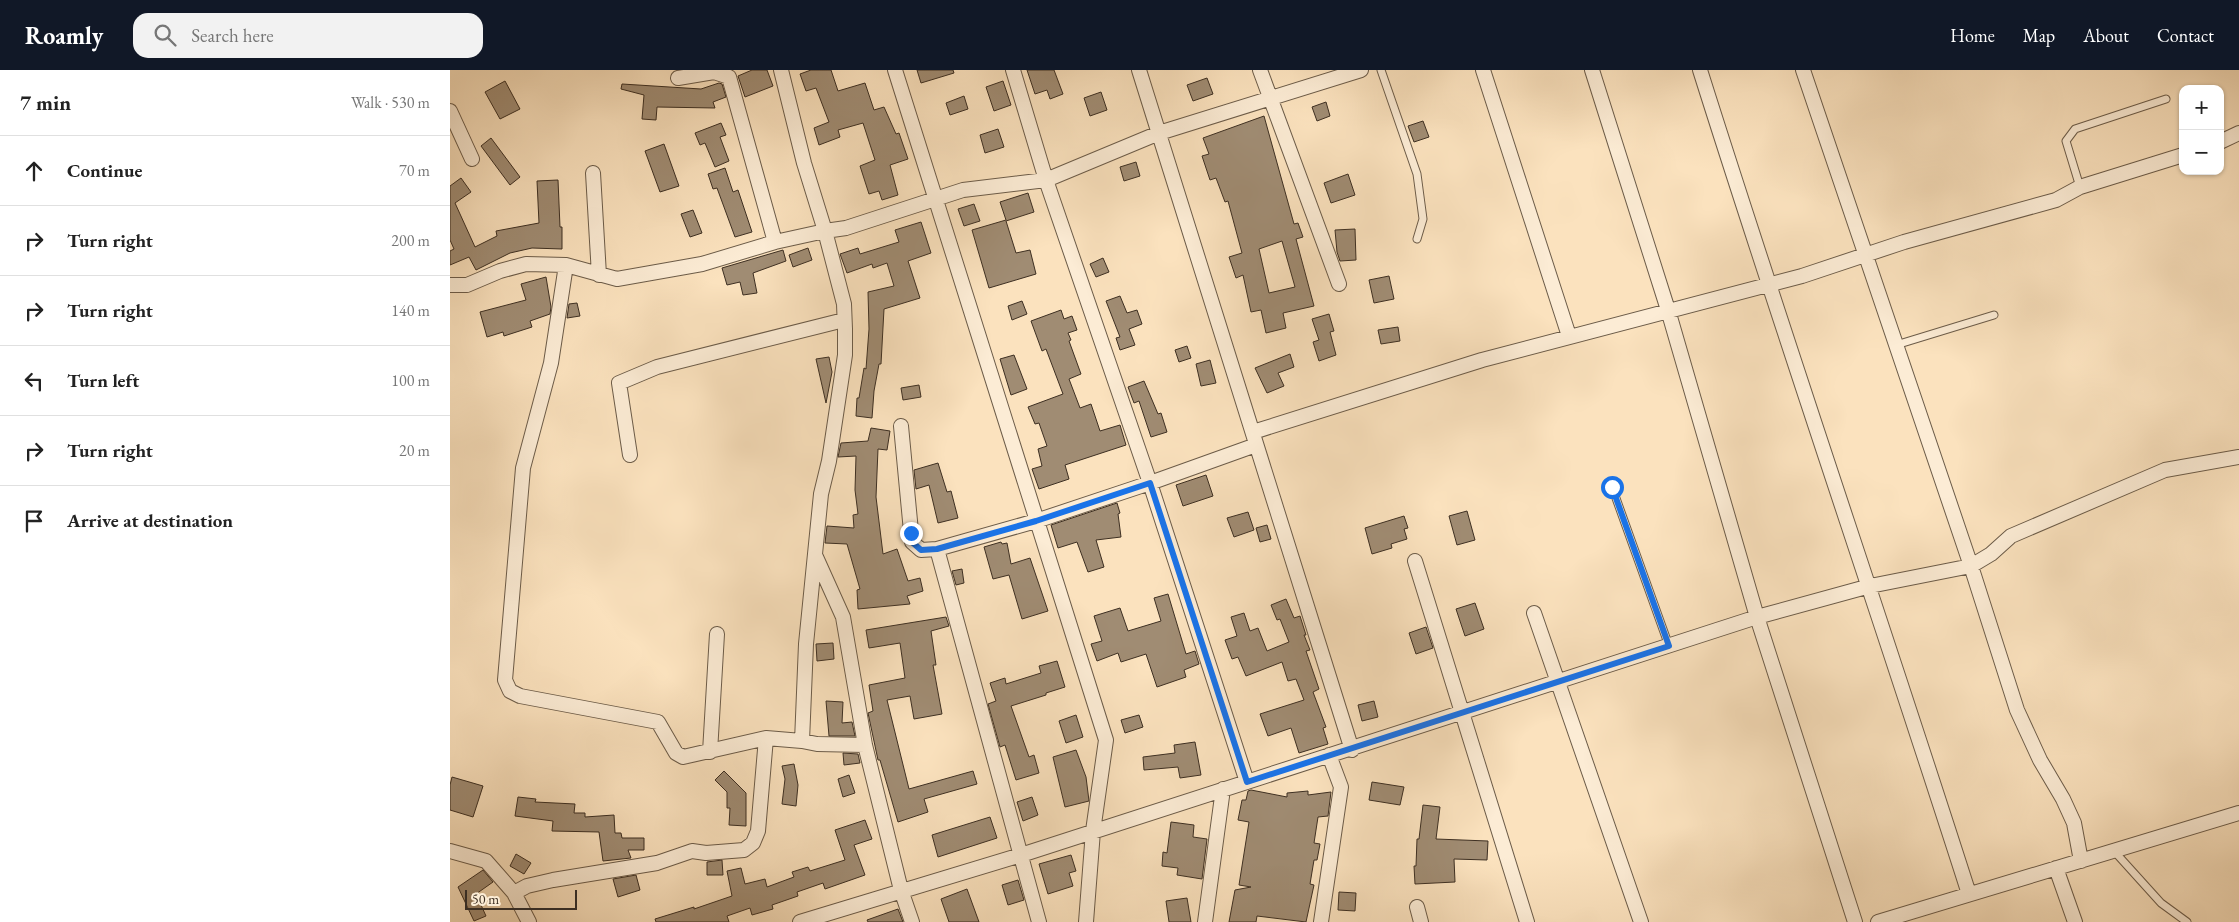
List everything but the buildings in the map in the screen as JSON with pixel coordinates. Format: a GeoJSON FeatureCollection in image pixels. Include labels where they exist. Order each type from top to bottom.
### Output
{"type":"FeatureCollection","features":[{"type":"Feature","properties":{"kind":"street"},"geometry":{"type":"LineString","coordinates":[[781,70],[804,163],[825,231],[844,304],[845,355],[829,461],[821,494],[806,644],[802,741]]}},
{"type":"Feature","properties":{"kind":"street"},"geometry":{"type":"LineString","coordinates":[[895,70],[1106,740],[1094,831],[1086,922]]}},
{"type":"Feature","properties":{"kind":"street"},"geometry":{"type":"LineString","coordinates":[[1013,70],[1046,180],[1150,483],[1247,782]]}},
{"type":"Feature","properties":{"kind":"street"},"geometry":{"type":"LineString","coordinates":[[1138,70],[1352,750]]}},
{"type":"Feature","properties":{"kind":"street"},"geometry":{"type":"LineString","coordinates":[[1260,70],[1269,99],[1339,284]]}},
{"type":"Feature","properties":{"kind":"street"},"geometry":{"type":"LineString","coordinates":[[450,285],[467,285],[500,271],[526,264],[566,265],[617,279],[702,264],[775,242],[846,228],[964,190],[1046,180],[1159,133],[1361,70]]}},
{"type":"Feature","properties":{"kind":"street"},"geometry":{"type":"LineString","coordinates":[[1483,70],[1569,336]]}},
{"type":"Feature","properties":{"kind":"street"},"geometry":{"type":"LineString","coordinates":[[1592,70],[1668,310],[1757,617],[1855,922]]}},
{"type":"Feature","properties":{"kind":"street"},"geometry":{"type":"LineString","coordinates":[[1700,70],[1768,284],[1870,586],[1969,894]]}},
{"type":"Feature","properties":{"kind":"street"},"geometry":{"type":"LineString","coordinates":[[1803,70],[1971,566],[2017,710],[2040,760],[2063,799],[2074,823],[2081,861]]}},
{"type":"Feature","properties":{"kind":"street"},"geometry":{"type":"LineString","coordinates":[[678,78],[714,72],[729,77],[775,242]]}},
{"type":"Feature","properties":{"kind":"street"},"geometry":{"type":"LineString","coordinates":[[450,111],[472,159]]}},
{"type":"Feature","properties":{"kind":"street"},"geometry":{"type":"LineString","coordinates":[[2224,140],[2239,133]]}},
{"type":"Feature","properties":{"kind":"street"},"geometry":{"type":"LineString","coordinates":[[901,426],[912,542],[921,550],[937,549],[1036,521],[1150,483],[1255,438],[1482,360],[1802,276],[1913,239],[2056,200],[2080,187],[2179,156]]}},
{"type":"Feature","properties":{"kind":"street"},"geometry":{"type":"LineString","coordinates":[[592,173],[599,275]]}},
{"type":"Feature","properties":{"kind":"street"},"geometry":{"type":"LineString","coordinates":[[566,265],[551,363],[523,468],[505,680],[510,690],[520,696],[658,722],[676,753],[683,757],[766,738],[817,744],[865,745]]}},
{"type":"Feature","properties":{"kind":"street"},"geometry":{"type":"LineString","coordinates":[[630,455],[619,383],[657,367],[844,320]]}},
{"type":"Feature","properties":{"kind":"street"},"geometry":{"type":"LineString","coordinates":[[800,922],[1021,855],[1329,755],[1352,750],[1757,617],[1870,586],[1971,566],[1991,554],[2011,536],[2165,470],[2239,456]]}},
{"type":"Feature","properties":{"kind":"street"},"geometry":{"type":"LineString","coordinates":[[937,549],[1039,922]]}},
{"type":"Feature","properties":{"kind":"street"},"geometry":{"type":"LineString","coordinates":[[815,554],[843,617],[865,745],[912,922]]}},
{"type":"Feature","properties":{"kind":"street"},"geometry":{"type":"LineString","coordinates":[[1415,561],[1527,922]]}},
{"type":"Feature","properties":{"kind":"street"},"geometry":{"type":"LineString","coordinates":[[1534,613],[1641,922]]}},
{"type":"Feature","properties":{"kind":"street"},"geometry":{"type":"LineString","coordinates":[[710,752],[717,634]]}},
{"type":"Feature","properties":{"kind":"street"},"geometry":{"type":"LineString","coordinates":[[514,893],[528,886],[553,880],[650,864],[677,858],[692,851],[706,853],[744,850],[753,843],[758,831],[766,738]]}},
{"type":"Feature","properties":{"kind":"street"},"geometry":{"type":"LineString","coordinates":[[1321,922],[1341,787],[1329,755]]}},
{"type":"Feature","properties":{"kind":"street"},"geometry":{"type":"LineString","coordinates":[[1205,922],[1223,790]]}},
{"type":"Feature","properties":{"kind":"street"},"geometry":{"type":"LineString","coordinates":[[1878,922],[2239,813]]}},
{"type":"Feature","properties":{"kind":"street"},"geometry":{"type":"LineString","coordinates":[[450,851],[486,861],[514,893],[529,922]]}},
{"type":"Feature","properties":{"kind":"street"},"geometry":{"type":"LineString","coordinates":[[2056,868],[2075,922]]}},
{"type":"Feature","properties":{"kind":"street"},"geometry":{"type":"LineString","coordinates":[[1417,907],[1422,922]]}},
{"type":"Feature","properties":{"kind":"lane"},"geometry":{"type":"LineString","coordinates":[[1381,70],[1417,174],[1423,219],[1417,239]]}},
{"type":"Feature","properties":{"kind":"lane"},"geometry":{"type":"LineString","coordinates":[[2080,187],[2066,141],[2070,132],[2083,125],[2166,99]]}},
{"type":"Feature","properties":{"kind":"lane"},"geometry":{"type":"LineString","coordinates":[[1896,346],[1994,315]]}},
{"type":"Feature","properties":{"kind":"lane"},"geometry":{"type":"LineString","coordinates":[[1612,487],[1669,646]]}},
{"type":"Feature","properties":{"kind":"lane"},"geometry":{"type":"LineString","coordinates":[[2114,851],[2162,903],[2187,922]]}},
{"type":"Feature","properties":{"kind":"route"},"geometry":{"type":"LineString","coordinates":[[911,533],[912,542],[921,550],[937,549],[1036,521],[1150,483],[1247,782],[1329,755],[1352,750],[1669,646],[1612,487]]}}]}
